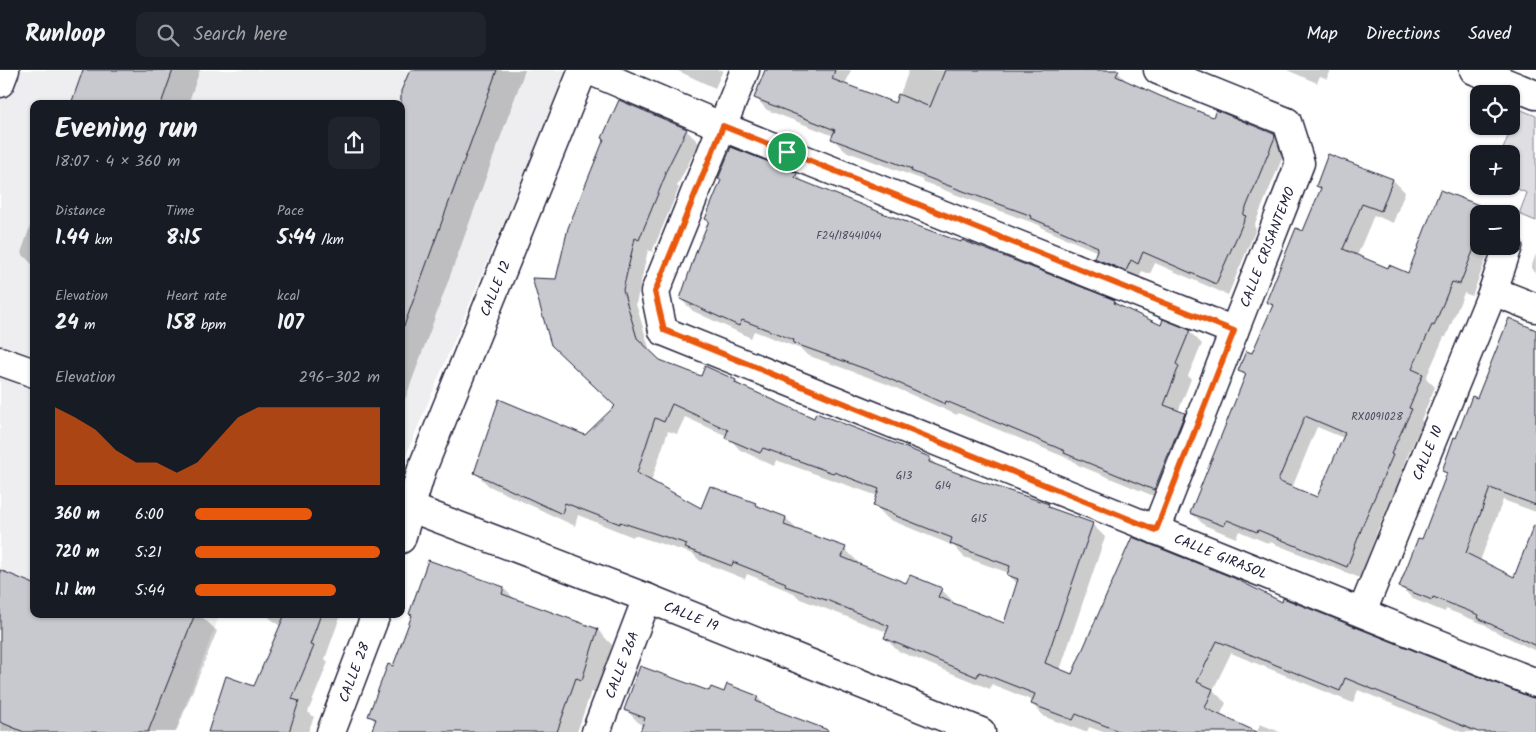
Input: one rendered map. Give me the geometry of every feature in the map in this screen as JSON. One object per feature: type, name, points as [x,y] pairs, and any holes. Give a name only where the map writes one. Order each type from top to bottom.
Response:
[{"type":"street","points":[[0,82],[5,70]]},
{"type":"street","name":"CALLE 12","points":[[406,506],[583,70]]},
{"type":"street","points":[[589,70],[723,126],[1234,331]]},
{"type":"street","points":[[723,126],[745,70]]},
{"type":"street","name":"CALLE CRISANTEMO","points":[[1156,530],[1300,163],[1287,122],[1158,70]]},
{"type":"street","points":[[1474,70],[1536,95]]},
{"type":"street","name":"CALLE GIRASOL","points":[[723,126],[655,292],[664,330],[1536,683]]},
{"type":"street","name":"CALLE 10","points":[[1362,612],[1493,291],[1505,255]]},
{"type":"street","points":[[1493,291],[1536,308]]},
{"type":"street","points":[[0,361],[30,372]]},
{"type":"street","name":"CALLE 19","points":[[406,506],[647,598],[981,732]]},
{"type":"street","name":"CALLE 26A","points":[[596,732],[647,598]]},
{"type":"street","name":"CALLE 28","points":[[331,732],[374,618]]},
{"type":"shaded area","points":[[0,70],[568,70],[405,457],[405,100],[30,100],[30,618],[218,618],[175,732],[0,732]]},
{"type":"shaded area","points":[[1520,109],[1536,116],[1536,221],[1520,214],[1527,193],[1520,190],[1520,145],[1505,145],[1509,135],[1520,135]]},
{"type":"building","points":[[83,70],[173,70],[162,100],[72,100]]},
{"type":"building","points":[[410,70],[497,70],[405,323],[405,100],[401,100],[401,91]]},
{"type":"building","points":[[765,70],[835,70],[832,79],[895,103],[898,94],[930,107],[945,70],[1119,70],[1116,76],[1160,96],[1213,117],[1216,110],[1274,134],[1275,137],[1243,215],[1246,216],[1216,284],[1143,252],[1138,264],[1131,260],[1126,271],[1094,258],[1098,247],[1031,218],[1032,216],[944,184],[911,171],[912,169],[831,139],[835,130],[754,98]]},
{"type":"building","points":[[619,100],[687,129],[665,173],[639,240],[635,238],[623,290],[637,338],[660,360],[701,376],[705,366],[736,380],[735,383],[814,418],[816,413],[930,457],[929,462],[973,479],[1049,504],[1048,507],[1093,523],[1045,663],[1072,674],[1132,537],[1234,578],[1282,602],[1283,598],[1536,698],[1536,732],[1478,732],[1345,678],[1340,691],[1217,641],[1197,682],[1213,689],[1205,708],[1257,732],[1121,732],[1076,714],[1073,720],[1031,704],[1035,694],[979,672],[977,677],[884,638],[889,626],[829,601],[785,586],[786,583],[733,562],[732,566],[685,548],[687,544],[620,522],[620,524],[565,503],[562,514],[474,473],[499,399],[585,435],[615,406],[551,345],[532,278],[556,279],[568,228],[604,139],[602,138]],"holes":[[[672,404],[728,430],[725,438],[760,453],[763,448],[879,489],[873,506],[952,538],[950,544],[1010,566],[1007,575],[1018,579],[1004,623],[938,597],[942,588],[910,575],[906,583],[842,557],[846,547],[784,525],[786,517],[755,505],[756,503],[710,486],[701,508],[637,473],[655,418],[664,422]]]},
{"type":"building","points":[[731,147],[797,173],[795,178],[877,211],[961,242],[962,240],[1115,300],[1114,303],[1161,325],[1163,319],[1190,330],[1176,364],[1179,366],[1164,405],[1185,413],[1154,490],[946,401],[945,404],[874,372],[793,343],[794,340],[742,320],[739,326],[680,299],[709,221],[705,219],[721,180],[718,179]]},
{"type":"building","points":[[1328,154],[1393,179],[1381,211],[1362,204],[1343,249],[1388,268],[1389,265],[1408,273],[1440,190],[1479,205],[1470,205],[1471,255],[1460,284],[1452,282],[1434,326],[1432,325],[1412,369],[1423,374],[1409,408],[1412,409],[1391,454],[1393,455],[1347,567],[1258,530],[1257,532],[1227,520],[1224,526],[1190,513],[1246,374],[1238,371],[1246,351],[1252,353],[1273,305],[1266,302],[1296,228],[1303,231],[1321,188],[1316,186]],"holes":[[[1305,416],[1345,433],[1317,497],[1278,481]]]},
{"type":"building","points":[[1509,318],[1536,330],[1536,505],[1490,488],[1466,553],[1514,577],[1534,525],[1536,526],[1536,646],[1478,618],[1479,615],[1433,597],[1432,600],[1399,587],[1418,538],[1422,539],[1447,473],[1442,471],[1454,437],[1456,438],[1472,396],[1477,398]]},
{"type":"building","points":[[428,560],[504,587],[502,594],[598,629],[582,680],[576,678],[557,732],[371,732],[376,719],[368,716],[388,664],[393,666],[412,615],[409,614]]},
{"type":"building","points":[[0,570],[30,582],[30,618],[193,618],[148,732],[24,732],[0,722]]},
{"type":"building","points":[[283,618],[320,618],[310,645],[314,646],[292,699],[299,701],[289,732],[208,732],[226,676],[254,686]]},
{"type":"building","points":[[640,666],[709,691],[711,687],[724,692],[727,684],[758,696],[756,701],[770,708],[828,730],[827,732],[640,732],[645,718],[624,710]]},
{"type":"route","points":[[723,126],[787,152],[1234,331],[1156,530],[664,330],[655,292],[723,126]]}]
